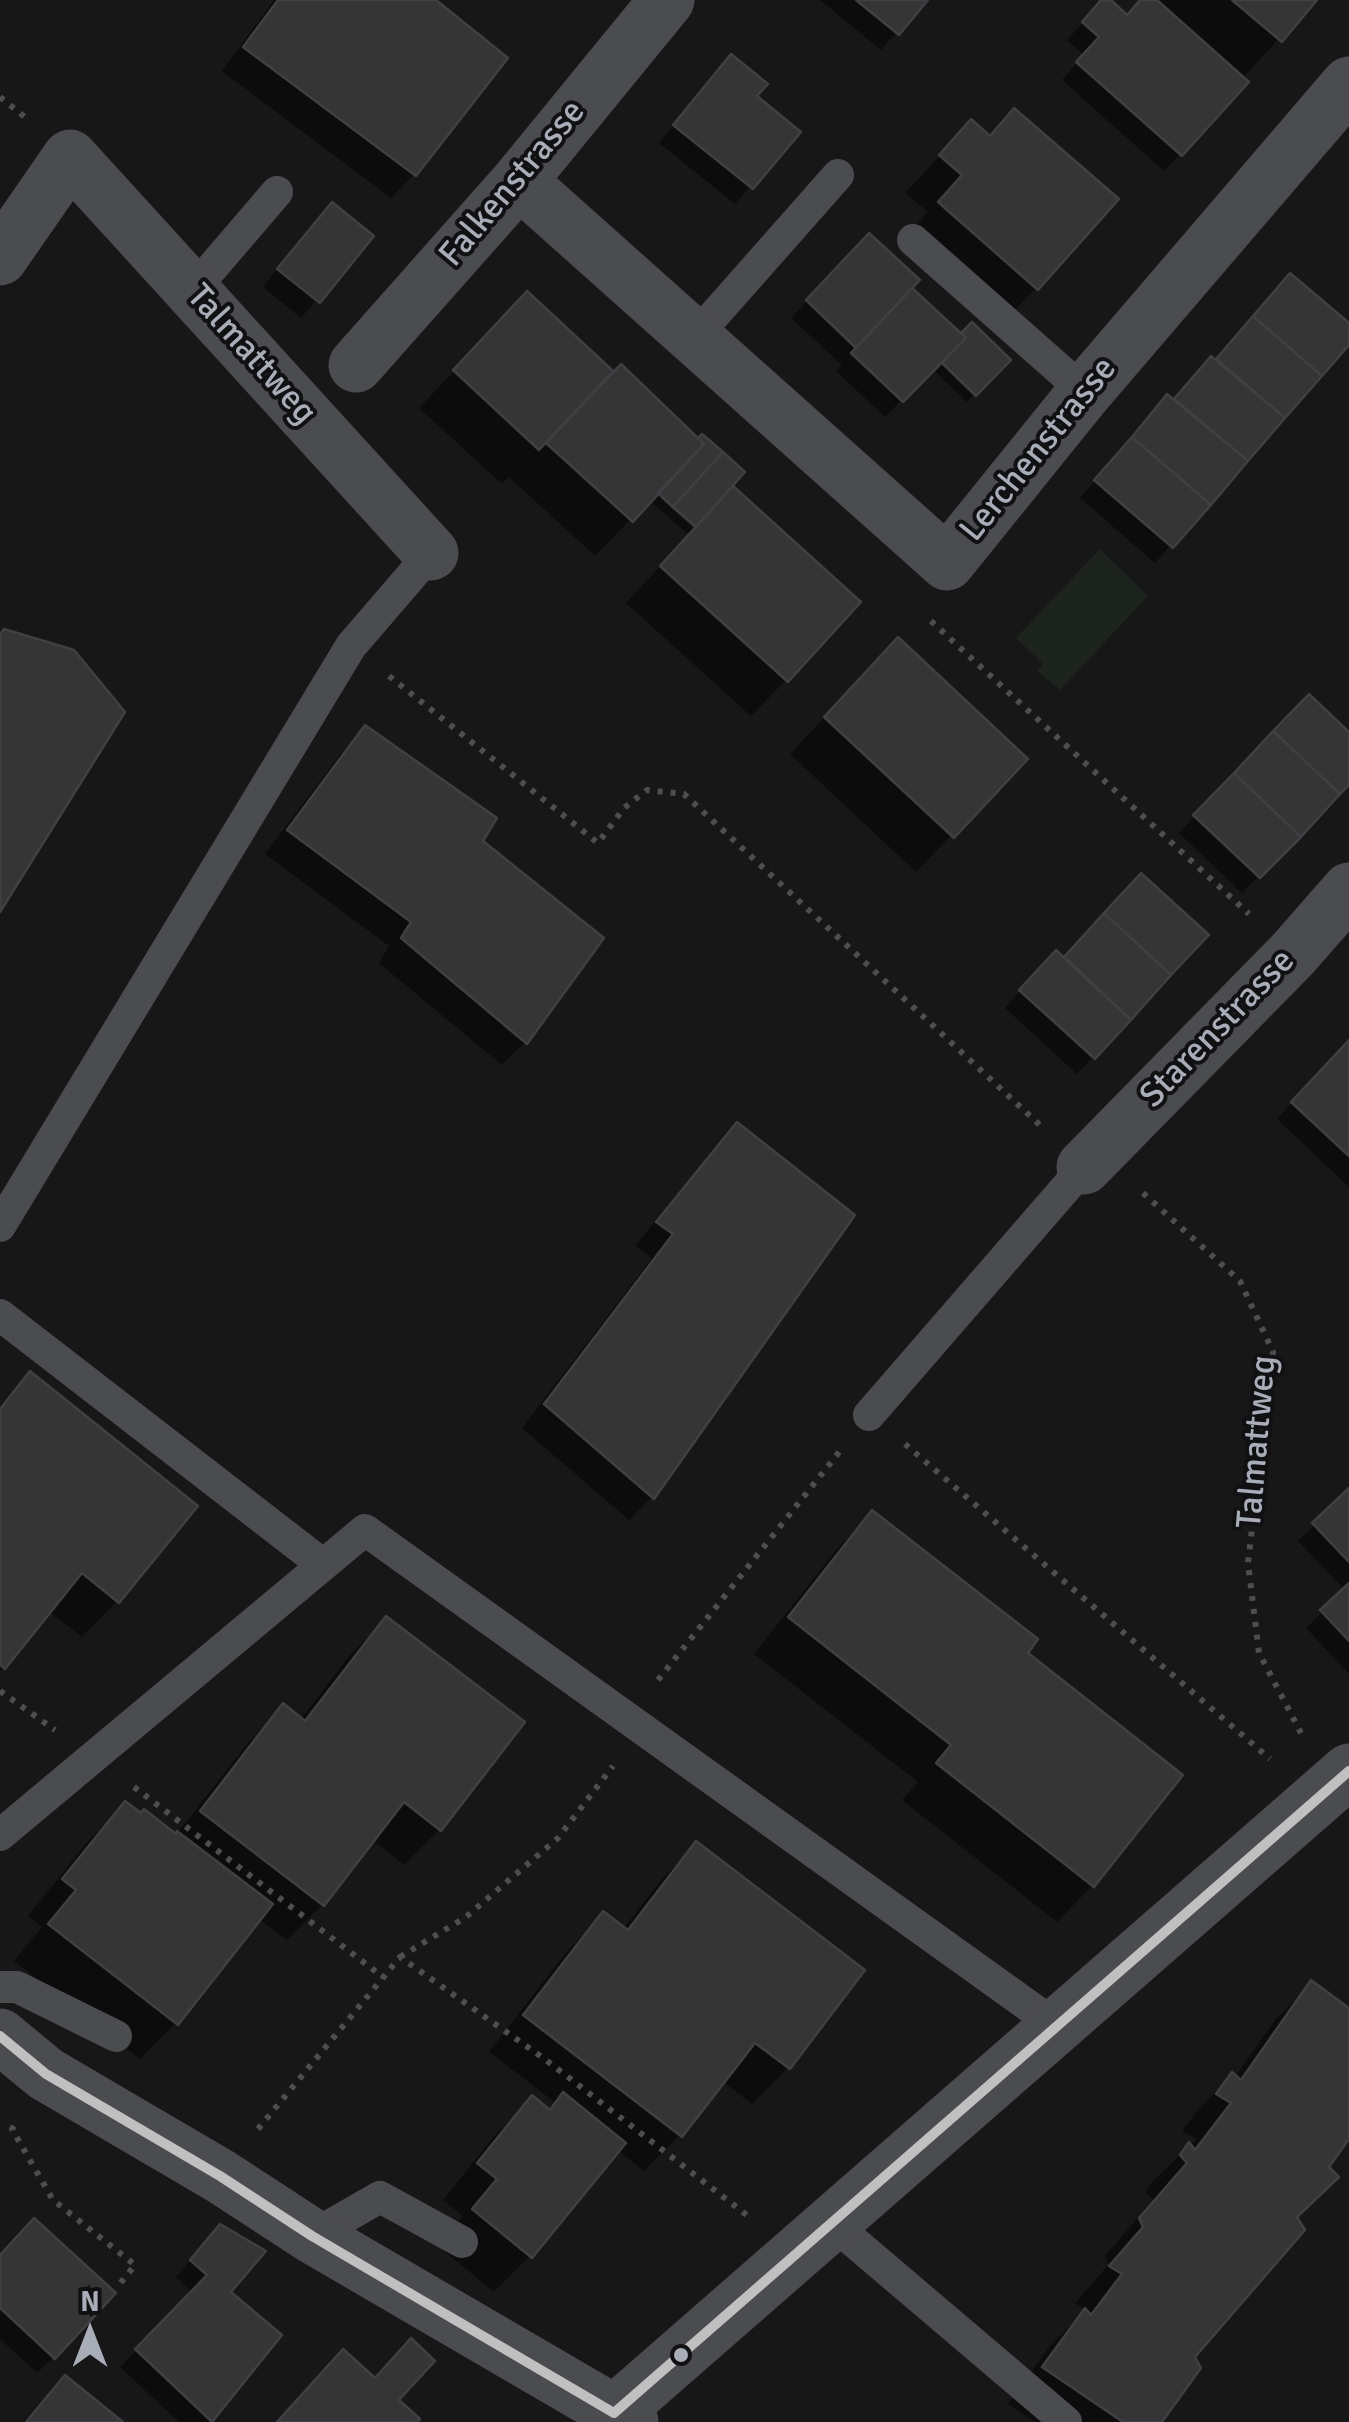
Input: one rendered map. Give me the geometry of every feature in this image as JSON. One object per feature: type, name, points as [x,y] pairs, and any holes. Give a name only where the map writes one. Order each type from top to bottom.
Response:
[{"type":"street","name":"Falkenstrasse","points":[[356,365],[519,181],[666,0]]},
{"type":"street","name":"Lerchenstrasse","points":[[519,181],[946,563],[1085,392],[1349,84]]},
{"type":"street","name":"Talmattweg","points":[[0,258],[70,158],[431,554]]},
{"type":"street","name":"Starenstrasse","points":[[1084,1167],[1292,954],[1349,890]]},
{"type":"street","points":[[0,2036],[46,2074],[220,2176],[312,2236],[622,2417],[814,2238],[1339,1782]]},
{"type":"lane","points":[[694,338],[838,175]]},
{"type":"lane","points":[[193,290],[278,192]]},
{"type":"lane","points":[[913,240],[1085,392]]},
{"type":"lane","points":[[0,1226],[351,646],[431,554]]},
{"type":"lane","points":[[870,1415],[1084,1167]]},
{"type":"lane","points":[[0,1315],[322,1564]]},
{"type":"lane","points":[[0,1835],[365,1530],[1058,2027]]},
{"type":"lane","points":[[0,1987],[17,1987],[116,2036]]},
{"type":"lane","points":[[312,2236],[380,2197],[462,2242]]},
{"type":"lane","points":[[814,2238],[1066,2422]]},
{"type":"path","points":[[946,563],[914,605],[1292,954]]},
{"type":"path","points":[[351,646],[598,843],[624,808],[647,790],[684,794],[1084,1167]]},
{"type":"path","name":"Talmattweg","points":[[1084,1167],[1132,1182],[1240,1282],[1273,1352],[1248,1563],[1259,1653],[1315,1759],[1339,1782]]},
{"type":"path","points":[[220,2176],[400,1957],[466,1918],[558,1838],[634,1725],[839,1453]]},
{"type":"path","points":[[941,1472],[1339,1782]]},
{"type":"path","points":[[0,1691],[94,1757],[383,1978]]},
{"type":"path","points":[[400,1957],[546,2060],[814,2238]]},
{"type":"path","points":[[46,2074],[12,2130],[52,2200],[135,2265],[118,2286]]},
{"type":"shaded area","points":[[1100,549],[1148,596],[1060,690],[1037,671],[1043,664],[1016,638]]},
{"type":"building","points":[[278,0],[436,0],[508,58],[416,176],[243,47]]},
{"type":"building","points":[[856,0],[928,0],[899,35]]},
{"type":"building","points":[[1101,0],[1111,0],[1127,15],[1140,0],[1157,0],[1249,82],[1182,156],[1076,62],[1099,37],[1082,22]]},
{"type":"building","points":[[1232,0],[1317,0],[1282,42]]},
{"type":"building","points":[[731,54],[768,84],[757,96],[801,132],[753,189],[673,125]]},
{"type":"building","points":[[1014,108],[1119,199],[1038,290],[938,202],[962,175],[939,155],[971,119],[990,136]]},
{"type":"building","points":[[332,202],[374,236],[320,303],[277,269]]},
{"type":"building","points":[[869,233],[920,280],[856,348],[806,300]]},
{"type":"building","points":[[1290,273],[1349,323],[1349,345],[1322,376],[1253,316]]},
{"type":"building","points":[[912,288],[966,338],[903,402],[851,353]]},
{"type":"building","points":[[527,291],[613,371],[539,450],[453,370]]},
{"type":"building","points":[[1253,316],[1322,376],[1285,418],[1216,359]]},
{"type":"building","points":[[972,322],[1011,360],[976,396],[942,363],[966,338],[961,333]]},
{"type":"building","points":[[1211,356],[1285,418],[1248,461],[1174,399]]},
{"type":"building","points":[[621,364],[704,444],[633,522],[546,443]]},
{"type":"building","points":[[1167,394],[1248,461],[1211,505],[1132,437]]},
{"type":"building","points":[[702,434],[723,452],[673,507],[658,493],[704,444],[698,438]]},
{"type":"building","points":[[1132,437],[1211,505],[1173,548],[1094,480]]},
{"type":"building","points":[[723,452],[745,472],[696,527],[673,507]]},
{"type":"building","points":[[733,486],[861,602],[788,682],[660,566]]},
{"type":"building","points":[[4,629],[74,650],[125,712],[0,912],[0,635]]},
{"type":"building","points":[[898,637],[1028,759],[954,838],[824,717]]},
{"type":"building","points":[[1309,694],[1349,732],[1349,785],[1340,794],[1273,731]]},
{"type":"building","points":[[365,725],[497,818],[483,841],[604,938],[527,1044],[401,938],[411,922],[287,830]]},
{"type":"building","points":[[1273,731],[1340,794],[1301,837],[1234,773]]},
{"type":"building","points":[[1234,773],[1301,837],[1260,878],[1193,815]]},
{"type":"building","points":[[1141,873],[1209,935],[1171,975],[1104,913]]},
{"type":"building","points":[[1104,913],[1171,975],[1131,1020],[1064,957]]},
{"type":"building","points":[[1056,950],[1131,1020],[1095,1059],[1019,990]]},
{"type":"building","points":[[1349,1040],[1349,1156],[1291,1102]]},
{"type":"building","points":[[737,1122],[855,1215],[654,1499],[544,1404],[673,1234],[656,1222]]},
{"type":"building","points":[[30,1371],[198,1506],[119,1603],[82,1573],[5,1669],[0,1665],[0,1409]]},
{"type":"building","points":[[1349,1488],[1349,1562],[1312,1523]]},
{"type":"building","points":[[872,1510],[1038,1639],[1028,1653],[1183,1775],[1094,1887],[936,1763],[951,1745],[788,1617]]},
{"type":"building","points":[[1349,1583],[1349,1641],[1320,1610]]},
{"type":"building","points":[[386,1616],[525,1722],[441,1831],[404,1802],[324,1906],[200,1811],[283,1703],[305,1721]]},
{"type":"building","points":[[125,1801],[141,1813],[144,1809],[176,1834],[177,1831],[273,1904],[178,2025],[48,1924],[76,1890],[62,1879]]},
{"type":"building","points":[[696,1841],[865,1970],[790,2069],[755,2043],[682,2137],[523,2015],[603,1911],[628,1930]]},
{"type":"building","points":[[1311,1980],[1349,2008],[1349,2139],[1329,2167],[1339,2177],[1297,2217],[1305,2230],[1195,2357],[1201,2368],[1162,2422],[1123,2422],[1042,2367],[1085,2308],[1091,2315],[1122,2274],[1109,2266],[1143,2227],[1139,2218],[1187,2163],[1180,2155],[1189,2142],[1195,2150],[1231,2103],[1216,2094],[1232,2072],[1241,2080]]},
{"type":"building","points":[[563,2092],[626,2143],[532,2258],[472,2209],[497,2179],[477,2163],[532,2095],[550,2110]]},
{"type":"building","points":[[34,2218],[116,2293],[55,2359],[0,2308],[0,2255]]},
{"type":"building","points":[[220,2224],[266,2251],[231,2292],[282,2335],[212,2422],[135,2349],[207,2275],[190,2260]]},
{"type":"building","points":[[411,2338],[435,2361],[399,2400],[420,2419],[417,2422],[277,2422],[343,2349],[375,2378]]},
{"type":"building","points":[[65,2375],[123,2422],[26,2422]]},
{"type":"transit line","points":[[614,2413],[1349,1771]]},
{"type":"transit line","points":[[0,2036],[46,2074],[614,2413]]}]
